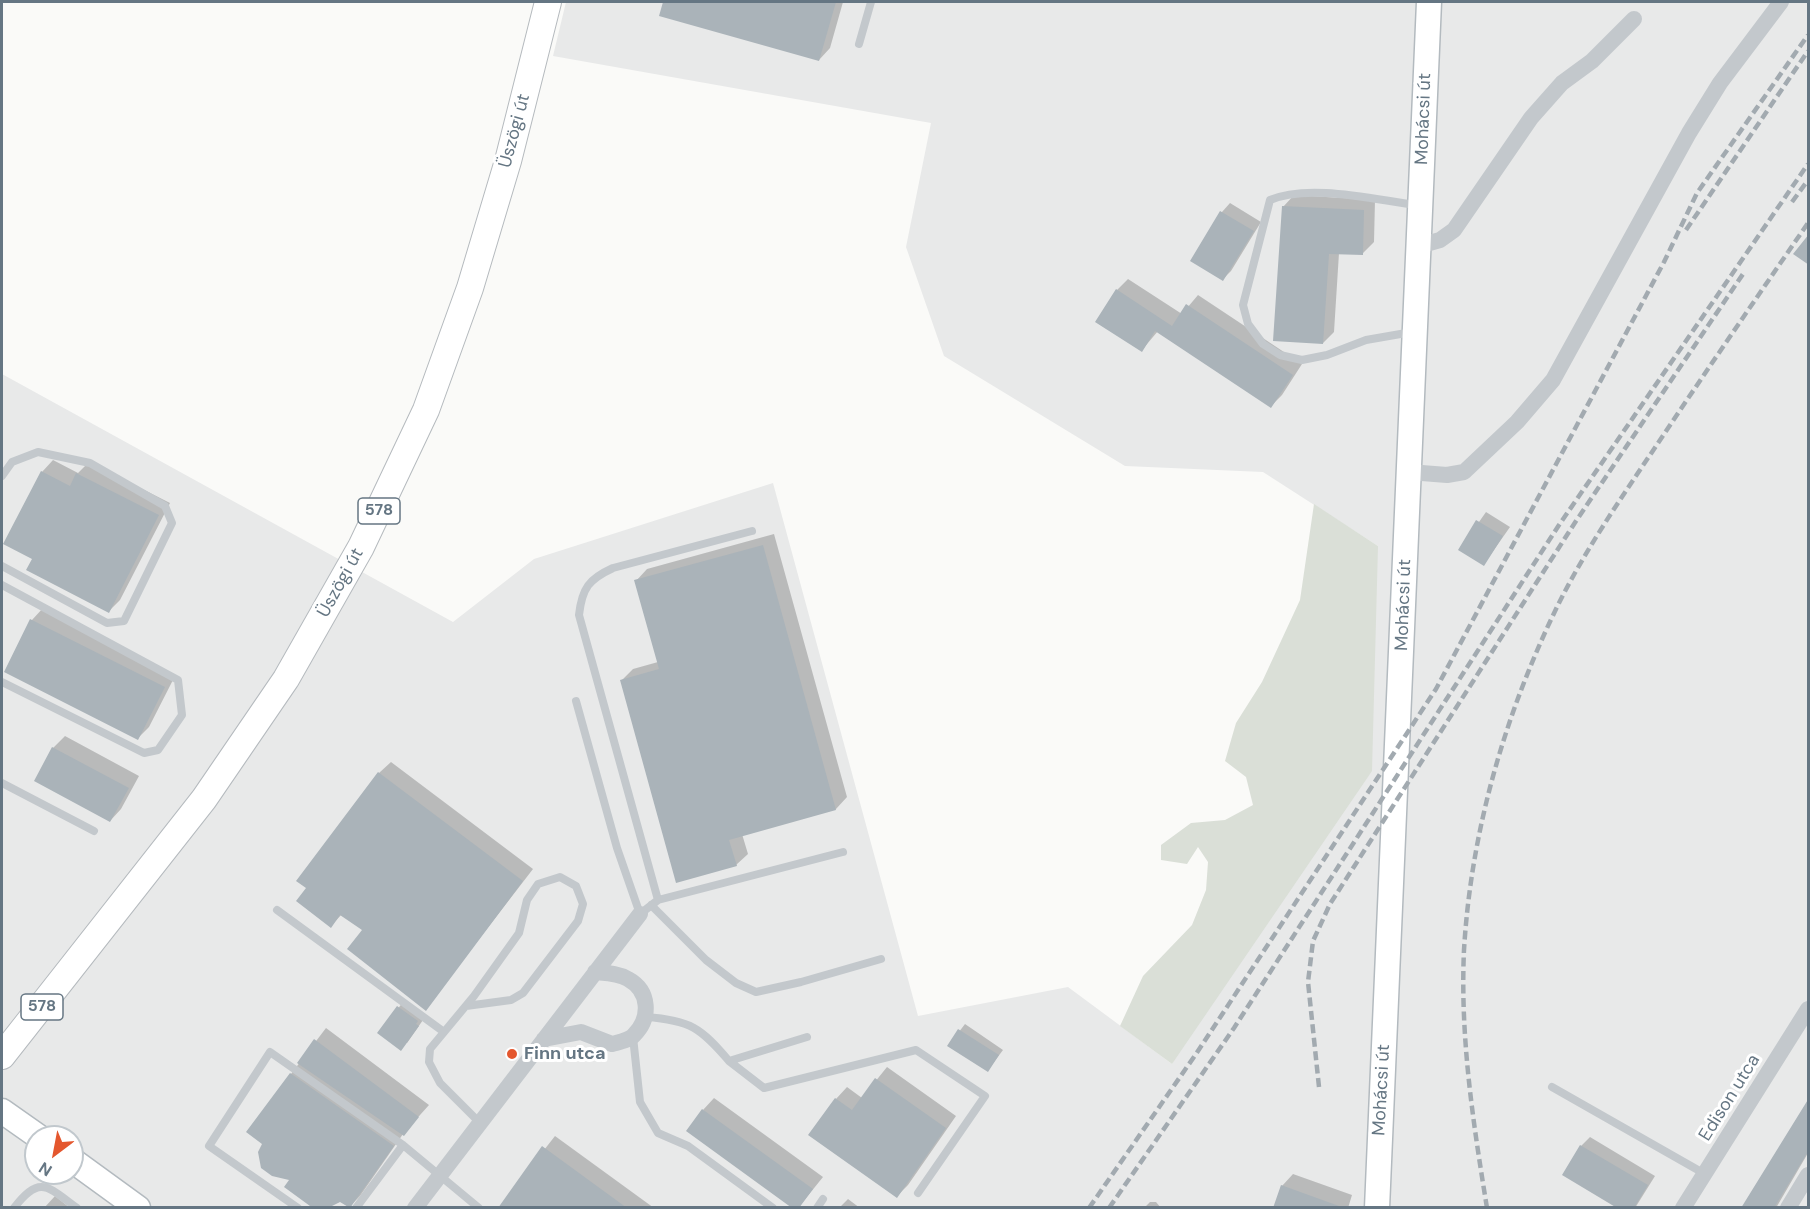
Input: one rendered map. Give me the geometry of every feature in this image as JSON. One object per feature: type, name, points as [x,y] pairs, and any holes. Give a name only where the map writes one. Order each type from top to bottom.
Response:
[{"type":"main road","name":"Üszögi út","points":[[2,1056],[204,799],[286,679],[361,547],[426,410],[470,288],[508,161],[548,2]]},
{"type":"main road","name":"Mohácsi út","points":[[1377,1208],[1429,2]]},
{"type":"main road","points":[[2,1111],[24,1126]]},
{"type":"main road","points":[[84,1169],[138,1208]]},
{"type":"street","points":[[1409,472],[1447,475],[1464,472],[1517,423],[1553,380],[1689,133],[1720,83],[1781,2]]},
{"type":"street","points":[[1419,246],[1440,240],[1454,230],[1531,118],[1562,83],[1592,61],[1634,19]]},
{"type":"street","points":[[415,1208],[595,972],[650,907]]},
{"type":"street","points":[[544,1039],[581,1032],[612,1044],[633,1037],[646,1017],[646,1004],[640,987],[627,978],[595,972]]},
{"type":"street","name":"Edison utca","points":[[1683,1208],[1809,1009]]},
{"type":"street","points":[[1788,1208],[1809,1175]]},
{"type":"lane","points":[[859,44],[871,2]]},
{"type":"lane","points":[[1415,332],[1366,340],[1327,355],[1302,360],[1280,355],[1263,344],[1248,324],[1243,305],[1270,200],[1283,194],[1327,194],[1420,205]]},
{"type":"lane","points":[[2,476],[12,462],[38,452],[90,463],[165,506],[172,523],[123,621],[107,623],[2,566]]},
{"type":"lane","points":[[650,907],[579,615],[581,600],[595,576],[613,568],[752,531]]},
{"type":"lane","points":[[2,585],[178,680],[182,715],[158,750],[144,753],[2,682]]},
{"type":"lane","points":[[576,701],[617,848],[650,907],[706,960],[736,983],[756,992],[882,959]]},
{"type":"lane","points":[[2,783],[94,831]]},
{"type":"lane","points":[[650,907],[843,852]]},
{"type":"lane","points":[[466,1006],[511,1000],[523,993],[578,921],[583,904],[576,886],[560,877],[538,884],[527,900],[519,933],[466,1006],[430,1049],[429,1062],[440,1083],[480,1123]]},
{"type":"lane","points":[[277,910],[444,1032]]},
{"type":"lane","points":[[646,1017],[678,1019],[709,1037],[729,1061],[764,1088],[916,1050],[985,1096],[918,1192]]},
{"type":"lane","points":[[633,1037],[640,1102],[658,1133],[688,1146],[773,1208]]},
{"type":"lane","points":[[729,1061],[807,1037]]},
{"type":"lane","points":[[298,1208],[209,1146],[270,1052],[403,1145],[479,1208]]},
{"type":"lane","points":[[1552,1087],[1706,1174]]},
{"type":"lane","points":[[356,1208],[403,1145]]},
{"type":"lane","points":[[14,1208],[27,1191],[37,1186],[46,1186],[77,1208]]},
{"type":"lane","points":[[817,1208],[823,1198]]},
{"type":"shaded area","points":[[566,2],[1808,2],[1808,1207],[2,1207],[2,374],[453,622],[534,559],[773,483],[918,1016],[1068,987],[1172,1064],[1378,546],[1263,472],[1125,466],[944,356],[906,247],[931,123],[553,56]]},
{"type":"shaded area","points":[[1314,504],[1378,546],[1372,771],[1172,1064],[1120,1026],[1143,976],[1192,925],[1206,890],[1208,862],[1198,847],[1187,864],[1161,860],[1161,845],[1191,823],[1225,820],[1253,805],[1246,777],[1225,761],[1236,723],[1262,682],[1300,600]]},
{"type":"building","points":[[663,2],[836,2],[819,61],[659,16]]},
{"type":"building","points":[[1282,206],[1364,210],[1363,255],[1329,254],[1323,344],[1273,341]]},
{"type":"building","points":[[1220,211],[1254,231],[1223,281],[1190,261]]},
{"type":"building","points":[[1809,234],[1809,265],[1793,254]]},
{"type":"building","points":[[1116,289],[1172,326],[1186,304],[1293,375],[1271,408],[1155,331],[1142,352],[1095,322]]},
{"type":"building","points":[[41,471],[70,486],[76,473],[159,515],[109,613],[26,570],[32,559],[3,544]]},
{"type":"building","points":[[1476,520],[1503,536],[1484,566],[1458,550]]},
{"type":"building","points":[[763,545],[836,810],[729,840],[737,866],[676,883],[620,680],[659,669],[634,580]]},
{"type":"building","points":[[30,619],[165,687],[138,740],[4,672]]},
{"type":"building","points":[[52,747],[129,788],[110,822],[34,781]]},
{"type":"building","points":[[378,772],[523,881],[426,1011],[347,949],[362,930],[340,915],[331,928],[296,901],[306,888],[296,881]]},
{"type":"building","points":[[397,1006],[418,1021],[416,1024],[419,1026],[401,1051],[377,1033]]},
{"type":"building","points":[[958,1029],[999,1055],[988,1072],[947,1046]]},
{"type":"building","points":[[314,1039],[419,1117],[404,1136],[297,1063]]},
{"type":"building","points":[[290,1073],[394,1146],[350,1208],[340,1202],[328,1208],[310,1206],[284,1187],[289,1180],[272,1176],[261,1168],[258,1152],[262,1144],[246,1132]]},
{"type":"building","points":[[875,1078],[946,1128],[897,1198],[808,1135],[835,1098],[852,1110]]},
{"type":"building","points":[[1809,1098],[1809,1150],[1774,1208],[1741,1208]]},
{"type":"building","points":[[702,1109],[813,1189],[799,1208],[792,1208],[686,1131]]},
{"type":"building","points":[[1580,1145],[1648,1185],[1634,1208],[1617,1208],[1562,1175]]},
{"type":"building","points":[[542,1146],[627,1208],[498,1208]]},
{"type":"building","points":[[1281,1185],[1339,1206],[1339,1208],[1273,1208]]},
{"type":"railway","points":[[1089,1208],[1196,1054],[1436,689],[1664,262],[1697,193],[1808,35]]},
{"type":"railway","points":[[1686,230],[1808,51]]},
{"type":"railway","points":[[1109,1208],[1234,1028],[1559,525],[1808,164]]},
{"type":"railway","points":[[1792,202],[1808,180]]},
{"type":"railway","points":[[1487,1208],[1466,1047],[1464,950],[1474,861],[1483,817],[1507,731],[1538,648],[1567,587],[1589,549],[1808,223]]},
{"type":"railway","points":[[1319,1087],[1308,982],[1313,941],[1330,904],[1576,521],[1743,274]]},
{"type":"place","name":"Finn utca","points":[[512,1054]]}]
